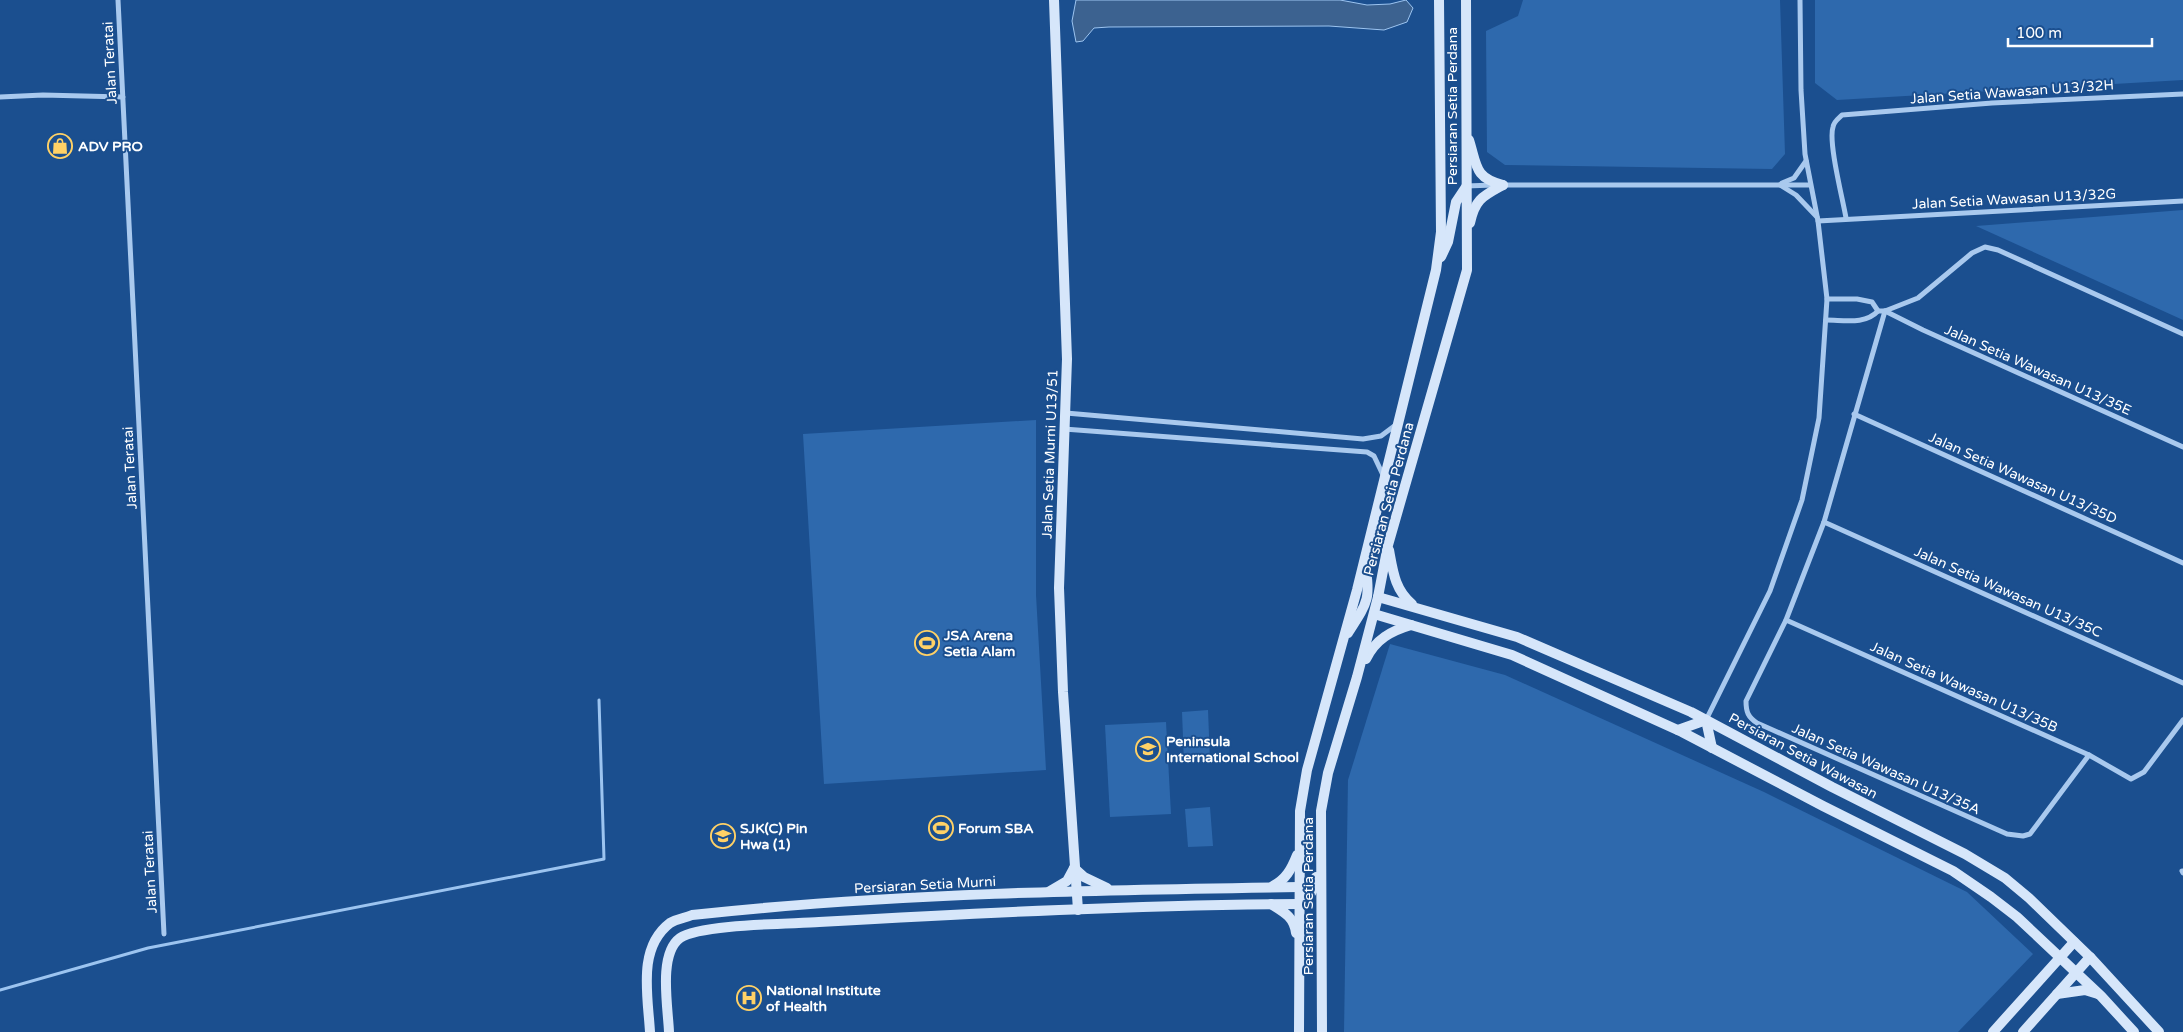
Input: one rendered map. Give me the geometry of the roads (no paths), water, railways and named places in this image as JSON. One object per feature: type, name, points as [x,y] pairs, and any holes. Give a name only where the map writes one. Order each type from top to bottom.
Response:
[{"type":"street","name":"Jalan Teratai","points":[[118,0],[164,934]]},
{"type":"street","name":"Jalan Setia Murni U13/51","points":[[1054,0],[1067,359],[1059,588],[1074,868],[1078,910]]},
{"type":"street","name":"Persiaran Setia Perdana","points":[[1299,1032],[1300,811],[1307,770],[1365,558],[1437,264],[1441,232],[1439,0]]},
{"type":"street","name":"Persiaran Setia Perdana","points":[[1322,1032],[1321,811],[1328,773],[1374,614],[1388,545],[1467,270],[1466,0]]},
{"type":"street","points":[[1712,748],[1706,720],[1770,591],[1802,500],[1819,418],[1828,299],[1818,219],[1806,160],[1801,90],[1800,0]]},
{"type":"street","points":[[0,97],[43,94],[123,97]]},
{"type":"street","name":"Jalan Setia Wawasan U13/32H","points":[[1846,218],[1837,171],[1832,129],[1835,121],[1842,115],[1992,103],[2183,94]]},
{"type":"street","points":[[1466,129],[1478,171],[1490,181],[1503,185]]},
{"type":"street","points":[[1780,184],[1794,178],[1806,160]]},
{"type":"street","points":[[1780,184],[1796,195],[1818,219]]},
{"type":"street","points":[[1466,241],[1474,207],[1481,196],[1503,185]]},
{"type":"street","points":[[1437,264],[1448,242],[1456,202],[1466,186],[1810,185]]},
{"type":"street","name":"Jalan Setia Wawasan U13/32G","points":[[1818,219],[2183,201]]},
{"type":"street","points":[[1826,320],[1857,321],[1871,319],[1878,311],[1885,311],[1918,298],[1972,253],[1985,247],[1998,250],[2183,334]]},
{"type":"street","points":[[1828,299],[1858,299],[1872,302],[1878,311]]},
{"type":"street","points":[[1786,620],[1824,522],[1885,311]]},
{"type":"street","name":"Jalan Setia Wawasan U13/35E","points":[[1885,311],[1923,330],[2183,447]]},
{"type":"street","points":[[1065,413],[1363,439],[1382,436],[1398,422]]},
{"type":"street","name":"Jalan Setia Wawasan U13/35D","points":[[1854,414],[2183,563]]},
{"type":"street","points":[[1064,429],[1367,452],[1374,456],[1385,478]]},
{"type":"street","name":"Jalan Setia Wawasan U13/35C","points":[[1824,522],[2183,683]]},
{"type":"street","points":[[1388,545],[1397,588],[1402,596],[1416,606]]},
{"type":"street","points":[[1342,642],[1367,602],[1369,586],[1365,558]]},
{"type":"street","points":[[1367,602],[1378,596]]},
{"type":"street","name":"Persiaran Setia Wawasan","points":[[1378,596],[1517,637],[1706,720],[1989,867],[2029,898],[2090,957],[2159,1032]]},
{"type":"street","points":[[1367,602],[1374,614],[1512,655],[1678,730],[1953,871],[2017,917],[2101,996],[2134,1032]]},
{"type":"street","name":"Jalan Setia Wawasan U13/35A","points":[[1786,620],[1746,701],[1746,710],[1750,718],[1757,723],[1960,815],[2007,834],[2023,836],[2030,834],[2089,755]]},
{"type":"street","name":"Jalan Setia Wawasan U13/35B","points":[[1786,620],[2089,755],[2131,779],[2144,772],[2183,720]]},
{"type":"street","points":[[1357,677],[1370,650],[1379,640],[1386,634],[1411,625]]},
{"type":"street","points":[[1678,730],[1706,720]]},
{"type":"street","points":[[1269,887],[1282,881],[1288,874],[1299,849]]},
{"type":"street","points":[[669,1032],[666,972],[669,954],[673,945],[694,931],[950,914],[1299,904],[1315,888],[1321,859]]},
{"type":"street","points":[[1047,892],[1067,881],[1074,868],[1092,882],[1111,890]]},
{"type":"street","points":[[1299,887],[1310,895],[1316,904],[1317,920],[1321,929]]},
{"type":"street","name":"Persiaran Setia Murni","points":[[650,1032],[647,975],[650,952],[658,934],[672,922],[692,915],[924,897],[1111,890],[1299,887]]},
{"type":"street","points":[[1270,904],[1287,914],[1292,921],[1300,954]]},
{"type":"street","points":[[1994,1032],[2074,942]]},
{"type":"street","points":[[2042,977],[2048,962],[2046,946]]},
{"type":"street","points":[[2023,1032],[2090,957]]},
{"type":"street","points":[[2057,994],[2086,990],[2101,996]]},
{"type":"waterway","points":[[0,990],[148,948],[604,859],[599,700]]},
{"type":"place","name":"ADV PRO","points":[[60,146]]},
{"type":"place","name":"JSA Arena Setia Alam","points":[[927,643]]},
{"type":"place","name":"Peninsula International School","points":[[1148,749]]},
{"type":"place","name":"Forum SBA","points":[[941,828]]},
{"type":"place","name":"SJK(C) Pin Hwa (1)","points":[[723,836]]},
{"type":"place","name":"National Institute of Health","points":[[749,998]]}]
